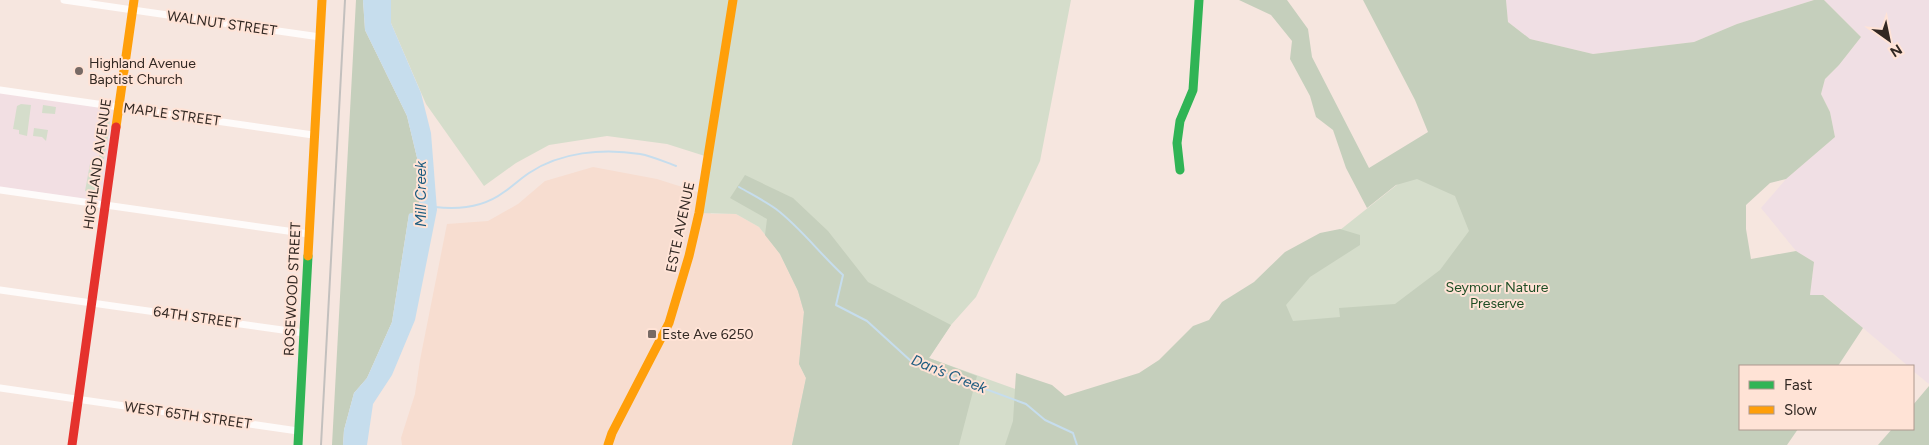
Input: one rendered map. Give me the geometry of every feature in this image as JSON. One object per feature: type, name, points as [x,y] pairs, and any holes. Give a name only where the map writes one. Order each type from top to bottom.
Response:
[{"type":"street","name":"WALNUT STREET","points":[[64,0],[320,37]]},
{"type":"street","name":"HIGHLAND AVENUE","points":[[72,445],[134,0]]},
{"type":"street","name":"ROSEWOOD STREET","points":[[298,445],[313,134],[322,0]]},
{"type":"street","name":"ESTE AVENUE","points":[[608,445],[615,425],[669,323],[689,256],[699,213],[734,0]]},
{"type":"street","points":[[1180,170],[1177,143],[1180,121],[1193,90],[1199,0]]},
{"type":"street","name":"MAPLE STREET","points":[[0,90],[313,134]]},
{"type":"street","points":[[0,190],[309,234]]},
{"type":"street","name":"64TH STREET","points":[[0,290],[304,332]]},
{"type":"street","name":"WEST 65TH STREET","points":[[0,388],[298,431]]},
{"type":"shaded area","points":[[1506,0],[1814,0],[1737,24],[1694,42],[1593,54],[1530,39],[1508,22]]},
{"type":"shaded area","points":[[1824,0],[1929,0],[1929,384],[1914,372],[1914,365],[1907,365],[1824,295],[1810,295],[1814,262],[1796,251],[1761,208],[1786,179],[1835,137],[1830,112],[1821,94],[1825,79],[1839,65],[1861,37]]},
{"type":"shaded area","points":[[0,90],[119,107],[105,204],[0,190]]},
{"type":"shaded area","points":[[593,167],[657,179],[701,193],[711,214],[736,214],[759,227],[780,254],[798,291],[804,312],[799,364],[806,378],[792,445],[402,445],[401,438],[415,394],[447,224],[488,221],[518,204],[545,181]]},
{"type":"green space","points":[[356,0],[363,0],[365,30],[407,116],[419,166],[419,211],[409,214],[392,322],[367,378],[354,393],[344,430],[343,445],[332,445]]},
{"type":"green space","points":[[391,0],[1071,0],[1040,161],[976,297],[951,325],[929,358],[1101,420],[1525,83],[1638,350],[1739,430],[1774,445],[792,445],[806,378],[799,364],[804,312],[798,291],[780,254],[759,227],[736,214],[699,213],[708,157],[667,144],[607,136],[549,145],[516,163],[484,186],[426,104],[391,23]]},
{"type":"green space","name":"Seymour Nature Preserve","points":[[1239,0],[1287,0],[1308,29],[1312,57],[1369,168],[1428,132],[1415,100],[1363,0],[1506,0],[1508,22],[1530,39],[1593,54],[1694,42],[1737,24],[1814,0],[1824,0],[1861,37],[1839,65],[1825,79],[1821,94],[1830,112],[1835,137],[1786,179],[1770,183],[1746,205],[1746,229],[1751,259],[1796,251],[1814,262],[1810,295],[1823,295],[1863,328],[1839,365],[1739,365],[1739,430],[1797,430],[1787,445],[1005,445],[1013,421],[1016,373],[1052,385],[1065,396],[1139,373],[1159,360],[1193,326],[1209,320],[1222,302],[1254,282],[1285,252],[1320,233],[1340,229],[1360,235],[1360,245],[1310,277],[1286,305],[1293,321],[1340,317],[1339,308],[1395,304],[1440,270],[1469,231],[1455,196],[1417,179],[1396,185],[1367,208],[1346,168],[1333,130],[1316,117],[1310,96],[1290,59],[1292,41],[1271,15]]},
{"type":"green space","points":[[21,104],[31,105],[27,136],[19,134],[19,130],[13,129],[17,106]]},
{"type":"green space","points":[[43,105],[56,107],[55,114],[42,113]]},
{"type":"green space","points":[[105,114],[110,122],[109,126],[106,126],[105,132],[109,132],[104,159],[99,158]]},
{"type":"green space","points":[[34,128],[48,130],[46,141],[42,137],[33,136]]},
{"type":"green space","points":[[90,164],[99,166],[101,170],[99,172],[99,182],[96,184],[94,193],[85,191]]},
{"type":"green space","points":[[745,175],[793,198],[828,231],[868,282],[951,325],[929,358],[977,376],[959,445],[792,445],[806,378],[799,364],[804,312],[798,291],[780,254],[765,235],[767,219],[730,198]]},
{"type":"green space","points":[[1929,386],[1929,445],[1878,445],[1891,430],[1914,430],[1914,404]]},
{"type":"water","name":"Mill Creek","points":[[363,0],[391,0],[391,23],[421,93],[431,133],[437,210],[415,320],[392,375],[373,404],[367,445],[343,445],[344,430],[354,393],[367,378],[392,322],[409,214],[419,211],[419,166],[407,116],[365,30]]},
{"type":"waterway","name":"Dan’s Creek","points":[[435,207],[463,208],[480,204],[496,197],[541,166],[554,160],[582,153],[626,152],[640,154],[676,166]]},
{"type":"waterway","name":"Dan’s Creek","points":[[739,187],[785,216],[843,275],[836,305],[867,321],[912,362],[1026,404],[1045,420],[1073,433],[1077,445]]},
{"type":"railway","points":[[321,445],[345,0]]},
{"type":"traffic: fast","points":[[1180,170],[1177,143],[1180,121],[1193,90],[1199,0]]},
{"type":"traffic: fast","points":[[298,445],[308,256]]},
{"type":"traffic: slow","points":[[116,127],[134,0]]},
{"type":"traffic: slow","points":[[308,256],[322,0]]},
{"type":"traffic: slow","points":[[608,445],[612,433],[669,323],[689,256],[699,213],[733,0]]},
{"type":"traffic: jam","points":[[72,445],[116,127]]},
{"type":"place","name":"Highland Avenue Baptist Church","points":[[79,71]]},
{"type":"place","name":"Este Ave 6250","points":[[652,334]]}]
